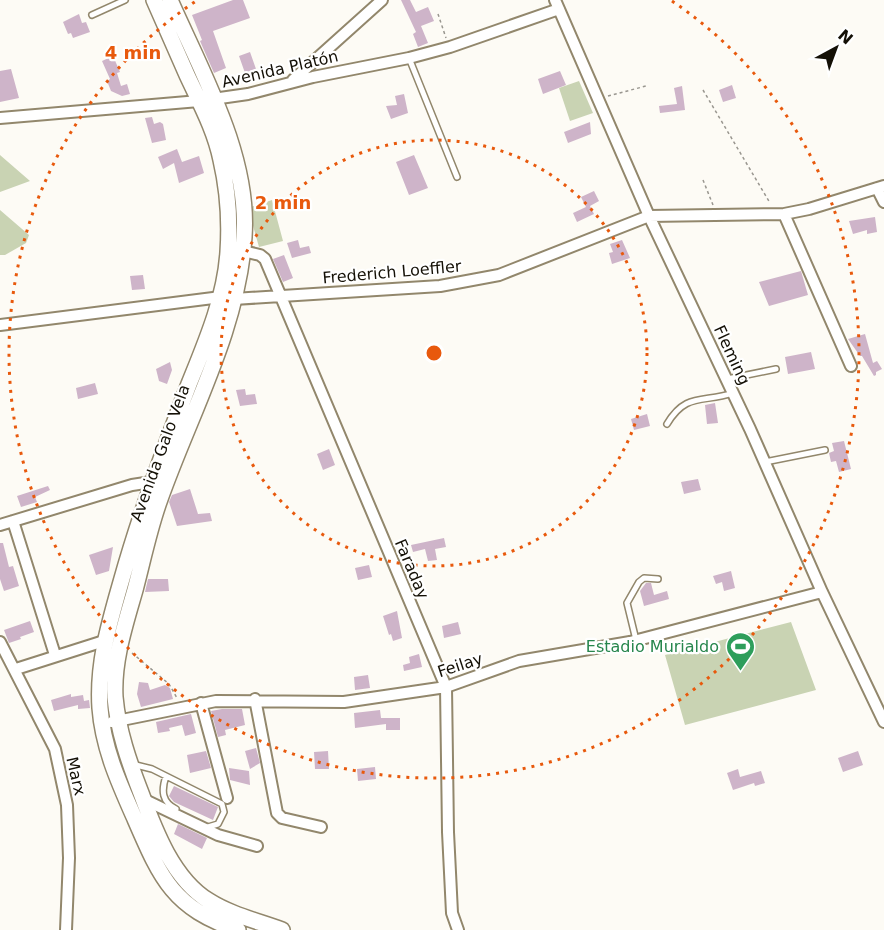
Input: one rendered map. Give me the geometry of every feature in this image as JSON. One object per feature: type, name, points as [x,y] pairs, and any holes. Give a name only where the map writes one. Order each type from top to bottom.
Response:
[{"type":"main road","name":"Avenida Galo Vela","points":[[154,0],[206,100],[230,137],[240,175],[245,221],[243,251],[227,298]]},
{"type":"main road","name":"Avenida Galo Vela","points":[[170,0],[206,100],[210,124],[221,159],[227,198],[228,255],[224,333],[135,533],[104,641],[100,687],[102,724],[114,772],[160,874],[180,898],[194,910],[209,919],[238,930]]},
{"type":"main road","name":"Avenida Galo Vela","points":[[159,481],[159,502],[120,643],[115,671],[118,720],[130,764],[143,799],[172,862],[192,888],[219,906],[282,930]]},
{"type":"street","points":[[290,82],[382,0]]},
{"type":"street","name":"Avenida Platón","points":[[0,118],[206,100],[248,94],[290,82],[409,58],[450,47],[557,4]]},
{"type":"street","name":"Fleming","points":[[557,4],[649,216],[727,379],[822,592],[884,722]]},
{"type":"street","points":[[649,216],[718,217],[781,214],[809,209],[880,187],[884,202]]},
{"type":"street","points":[[781,214],[851,366]]},
{"type":"street","name":"Frederich Loeffler","points":[[0,325],[227,298],[440,286],[499,275],[649,216]]},
{"type":"street","name":"Faraday","points":[[243,251],[260,255],[266,259],[446,687],[448,832],[452,913],[458,930]]},
{"type":"street","points":[[0,525],[132,485],[159,481]]},
{"type":"street","points":[[13,521],[55,655]]},
{"type":"street","name":"Feilay","points":[[102,724],[216,700],[344,702],[446,687],[519,661],[636,640],[822,592]]},
{"type":"street","points":[[16,669],[104,641]]},
{"type":"street","name":"Marx","points":[[0,642],[16,669],[55,749],[68,805],[69,858],[66,930]]},
{"type":"street","points":[[255,699],[277,813],[282,818],[321,827]]},
{"type":"street","points":[[201,703],[227,798]]},
{"type":"street","points":[[143,799],[218,835],[257,846]]},
{"type":"lane","points":[[92,15],[125,0]]},
{"type":"lane","points":[[409,58],[457,177]]},
{"type":"lane","points":[[727,379],[776,369]]},
{"type":"lane","points":[[667,424],[682,404],[733,393]]},
{"type":"lane","points":[[765,462],[825,450]]},
{"type":"lane","points":[[636,640],[627,603],[639,582],[644,578],[658,579]]},
{"type":"lane","points":[[130,764],[152,769],[166,776],[222,804],[224,812],[218,824],[208,826],[166,804],[164,796],[166,776]]},
{"type":"path","points":[[438,14],[450,47]]},
{"type":"path","points":[[598,99],[646,86]]},
{"type":"path","points":[[703,90],[781,214]]},
{"type":"path","points":[[703,180],[718,217]]},
{"type":"path","points":[[120,643],[169,684],[181,708]]},
{"type":"green space","points":[[579,81],[593,113],[570,121],[559,88]]},
{"type":"green space","points":[[0,155],[30,181],[0,192]]},
{"type":"green space","points":[[272,200],[283,241],[259,247],[248,208]]},
{"type":"green space","points":[[0,210],[29,235],[26,243],[5,255],[0,255]]},
{"type":"green space","name":"Estadio Murialdo","points":[[791,622],[816,690],[685,725],[665,655]]},
{"type":"building","points":[[233,0],[243,0],[250,18],[213,31],[226,68],[214,73],[192,15]]},
{"type":"building","points":[[401,0],[410,0],[416,12],[428,7],[434,21],[421,26],[428,43],[418,47],[413,34],[416,32]]},
{"type":"building","points":[[79,14],[82,23],[86,22],[90,32],[73,38],[71,33],[68,34],[63,22]]},
{"type":"building","points":[[250,52],[256,69],[245,73],[239,56]]},
{"type":"building","points":[[113,56],[120,72],[117,73],[121,86],[127,84],[130,94],[122,96],[111,91],[107,81],[110,79],[102,61]]},
{"type":"building","points":[[11,69],[19,98],[0,102],[0,71]]},
{"type":"building","points":[[560,71],[566,85],[543,94],[538,79]]},
{"type":"building","points":[[732,85],[736,98],[723,102],[719,90]]},
{"type":"building","points":[[682,86],[685,110],[660,113],[659,106],[677,104],[674,88]]},
{"type":"building","points":[[404,94],[408,113],[391,119],[386,106],[397,105],[395,96]]},
{"type":"building","points":[[152,117],[154,124],[160,122],[163,124],[166,140],[152,143],[145,118]]},
{"type":"building","points":[[590,122],[591,134],[568,143],[564,132]]},
{"type":"building","points":[[177,149],[182,162],[199,156],[204,173],[179,183],[174,163],[163,169],[158,157]]},
{"type":"building","points":[[414,155],[428,188],[409,195],[396,162]]},
{"type":"building","points":[[594,191],[599,201],[590,206],[594,214],[577,222],[573,213],[586,207],[581,197]]},
{"type":"building","points":[[875,217],[877,232],[867,234],[867,230],[853,234],[849,221]]},
{"type":"building","points":[[298,240],[300,248],[309,246],[311,253],[292,258],[287,243]]},
{"type":"building","points":[[622,240],[630,258],[612,264],[609,253],[613,252],[610,244]]},
{"type":"building","points":[[284,255],[293,278],[283,282],[273,259]]},
{"type":"building","points":[[801,271],[808,295],[769,306],[759,282]]},
{"type":"building","points":[[143,275],[145,289],[132,290],[130,276]]},
{"type":"building","points":[[865,334],[873,363],[877,361],[882,369],[874,376],[848,339]]},
{"type":"building","points":[[811,352],[815,369],[788,374],[785,357]]},
{"type":"building","points":[[170,362],[172,370],[167,384],[159,381],[156,369]]},
{"type":"building","points":[[95,383],[98,394],[78,399],[76,388]]},
{"type":"building","points":[[245,389],[246,395],[255,394],[257,404],[240,406],[236,390]]},
{"type":"building","points":[[715,403],[718,423],[707,424],[705,405]]},
{"type":"building","points":[[647,414],[650,426],[634,430],[631,419]]},
{"type":"building","points":[[844,441],[851,469],[839,472],[836,461],[831,462],[829,453],[834,451],[832,443]]},
{"type":"building","points":[[329,449],[335,465],[323,470],[317,454]]},
{"type":"building","points":[[698,479],[701,490],[684,494],[681,482]]},
{"type":"building","points":[[48,486],[50,490],[35,497],[37,502],[21,507],[17,496]]},
{"type":"building","points":[[190,489],[198,514],[210,513],[212,521],[177,526],[169,502],[172,495]]},
{"type":"building","points":[[444,538],[446,547],[435,549],[437,560],[428,561],[425,549],[413,552],[411,545]]},
{"type":"building","points":[[0,543],[3,543],[9,567],[13,566],[19,586],[4,591],[0,579]]},
{"type":"building","points":[[113,547],[109,571],[96,575],[89,555]]},
{"type":"building","points":[[369,565],[372,577],[358,580],[355,568]]},
{"type":"building","points":[[731,571],[735,588],[724,591],[722,582],[716,584],[713,576]]},
{"type":"building","points":[[148,579],[168,579],[169,591],[145,592]]},
{"type":"building","points":[[646,583],[651,583],[654,595],[667,591],[669,599],[644,606],[640,591]]},
{"type":"building","points":[[397,611],[402,638],[393,641],[383,616]]},
{"type":"building","points":[[30,621],[34,632],[9,643],[4,630]]},
{"type":"building","points":[[458,622],[461,634],[444,638],[442,626]]},
{"type":"building","points":[[419,654],[422,667],[404,671],[403,665],[410,663],[409,657]]},
{"type":"building","points":[[368,675],[370,688],[355,690],[354,677]]},
{"type":"building","points":[[139,682],[148,683],[150,690],[165,685],[170,688],[173,699],[141,707],[137,694]]},
{"type":"building","points":[[71,694],[71,697],[83,695],[84,701],[89,700],[90,708],[78,709],[78,705],[54,711],[51,700]]},
{"type":"building","points":[[242,709],[245,725],[225,730],[226,735],[218,737],[211,711]]},
{"type":"building","points":[[380,710],[381,718],[400,718],[400,730],[386,730],[386,724],[355,728],[354,713]]},
{"type":"building","points":[[191,714],[196,733],[185,736],[182,725],[169,728],[170,731],[158,733],[156,722]]},
{"type":"building","points":[[256,748],[260,763],[250,769],[245,751]]},
{"type":"building","points":[[206,751],[211,768],[190,773],[187,755]]},
{"type":"building","points":[[328,751],[329,769],[315,769],[314,752]]},
{"type":"building","points":[[858,751],[863,765],[843,772],[838,758]]},
{"type":"building","points":[[375,767],[376,779],[358,781],[357,769]]},
{"type":"building","points":[[229,768],[249,771],[250,785],[230,780]]},
{"type":"building","points":[[738,769],[740,777],[761,771],[765,783],[755,786],[754,783],[733,790],[727,773]]},
{"type":"building","points":[[174,786],[218,807],[213,820],[174,802],[169,796]]},
{"type":"building","points":[[178,824],[207,838],[202,849],[174,834]]},
{"type":"place","name":"Estadio Murialdo","points":[[740,672]]}]
